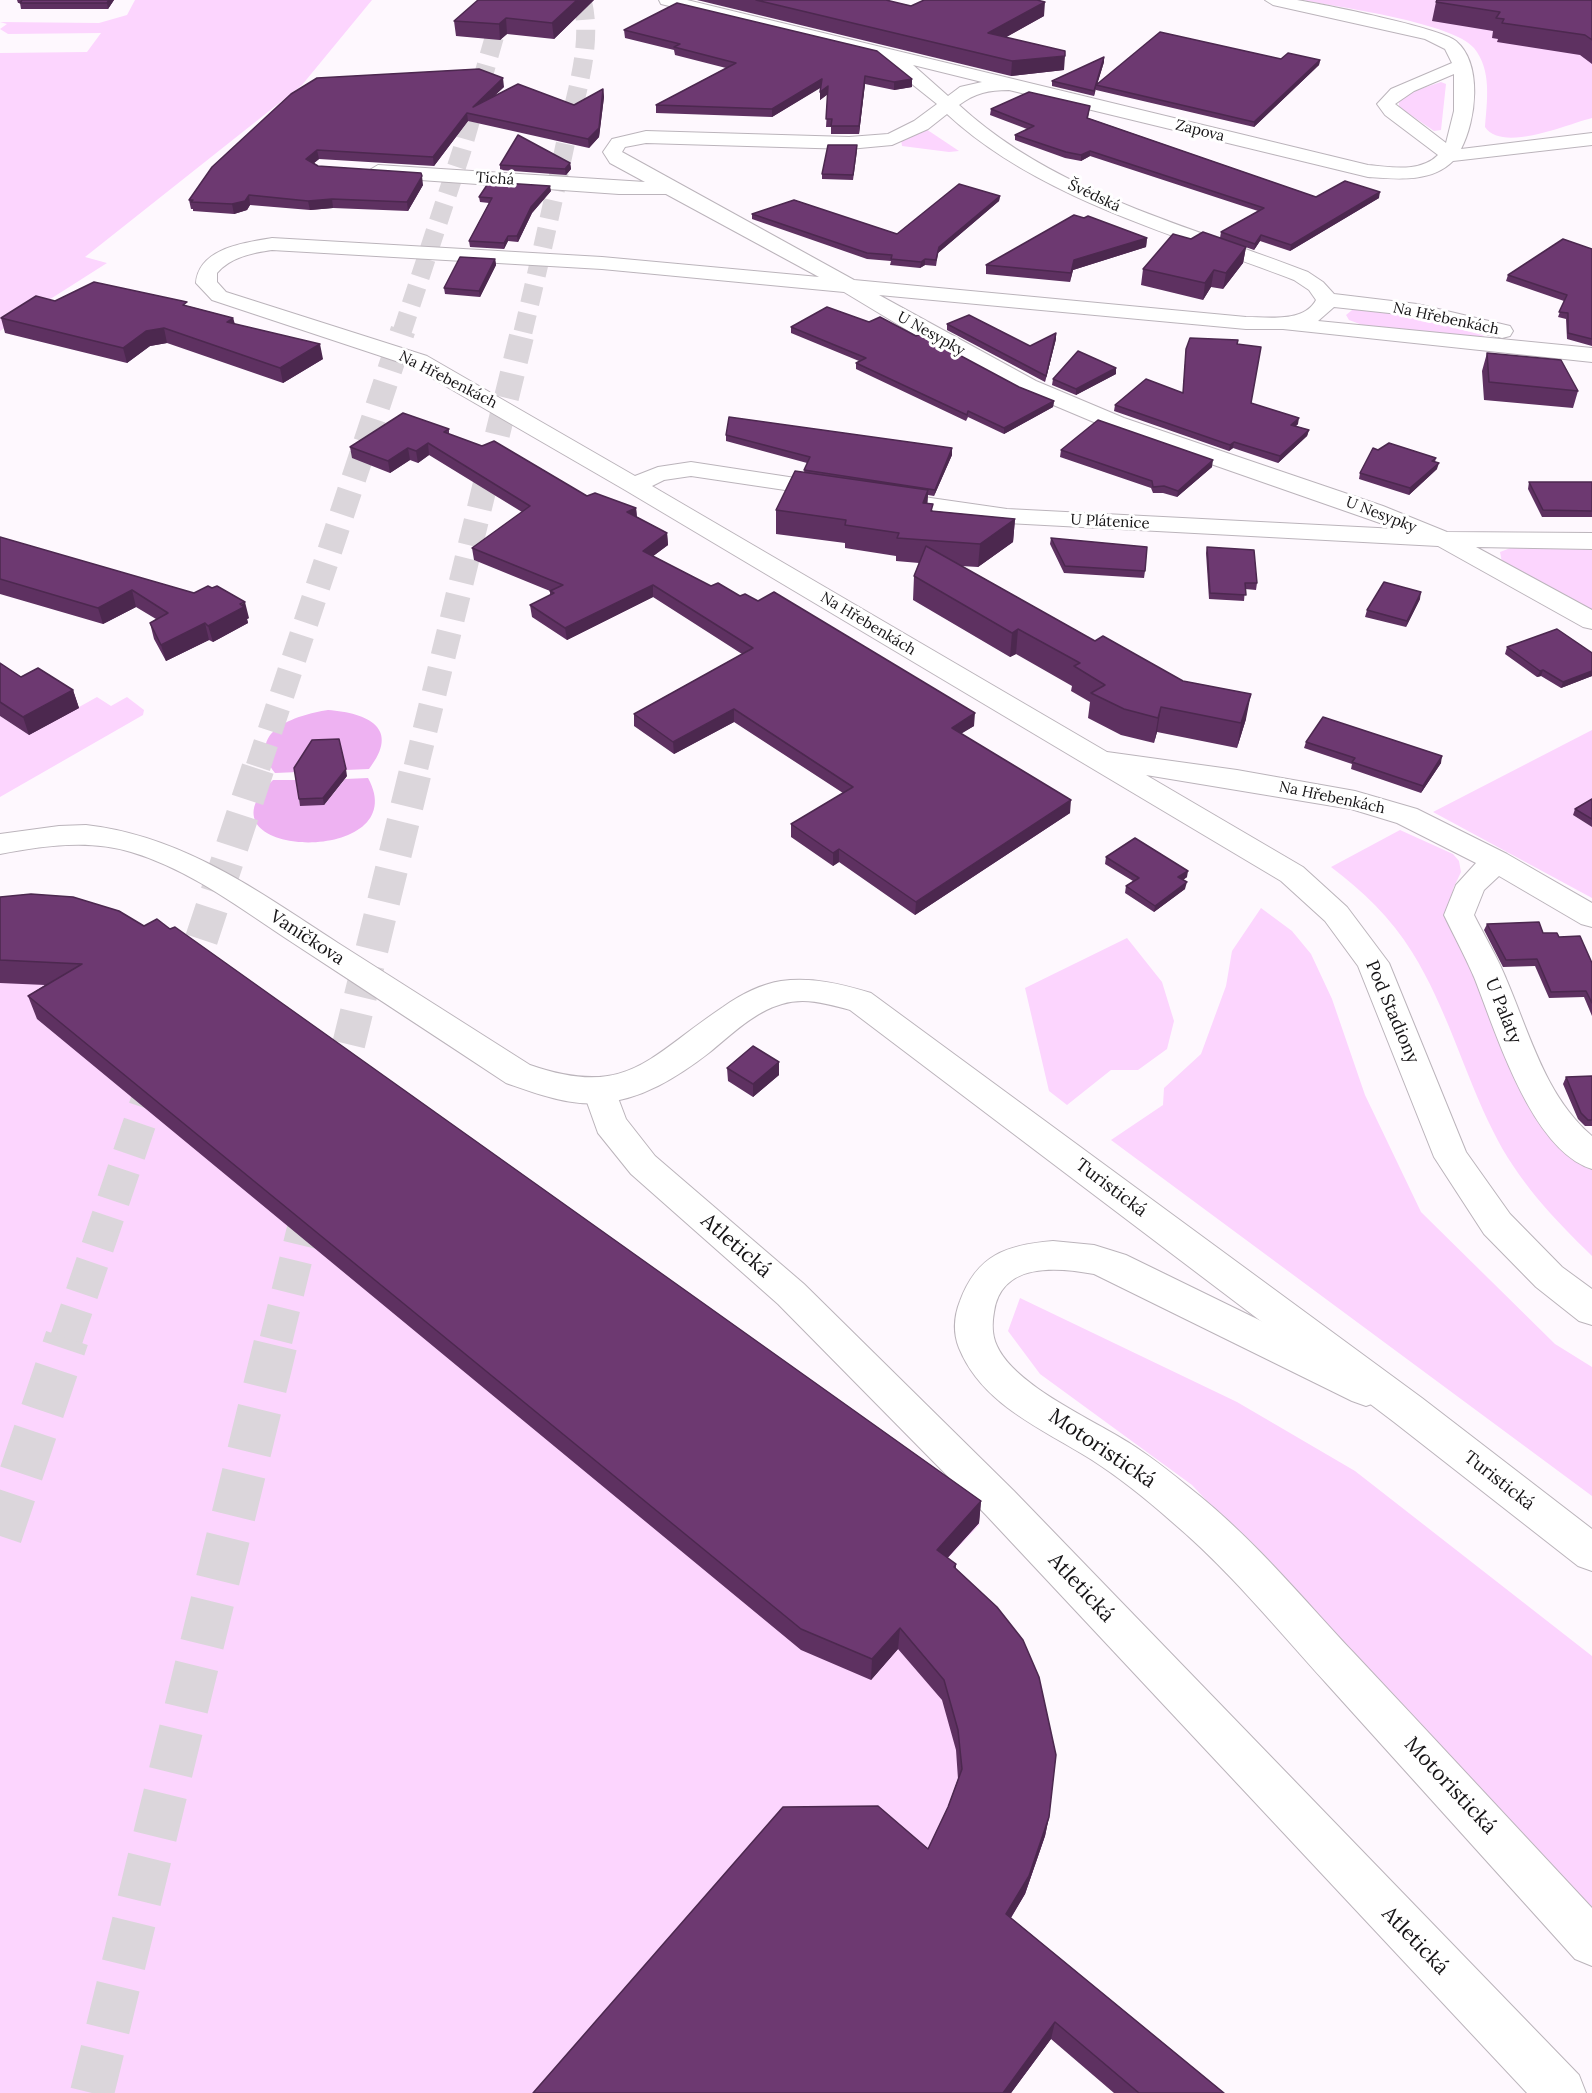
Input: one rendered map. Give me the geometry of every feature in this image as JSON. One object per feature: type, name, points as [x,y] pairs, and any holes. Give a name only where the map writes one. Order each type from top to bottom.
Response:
[{"type":"street","name":"Švédská","points":[[667,0],[1026,88]]},
{"type":"street","points":[[1273,0],[1439,38],[1455,50],[1461,65],[1465,80],[1460,129],[1451,156],[1391,111],[1386,104],[1388,99],[1400,91],[1461,65]]},
{"type":"street","name":"Švédská","points":[[883,52],[900,63],[950,105],[973,130],[1011,156],[1100,200],[1301,276],[1317,286],[1327,300]]},
{"type":"street","name":"Zapova","points":[[950,105],[966,91],[978,87],[1009,85],[1368,171],[1407,174],[1439,165],[1451,156],[1592,139]]},
{"type":"street","name":"U Nesypky","points":[[950,105],[921,125],[892,138],[849,143],[646,137],[628,139],[612,148],[613,155],[617,159],[847,286],[925,332],[1028,386],[1116,423],[1374,511],[1443,539],[1592,621]]},
{"type":"street","points":[[1460,129],[1488,143],[1510,149]]},
{"type":"street","name":"Tichá","points":[[356,170],[619,188],[669,188]]},
{"type":"street","name":"Na Hřebenkách","points":[[1592,352],[1456,343],[1271,323],[1246,323],[602,263],[272,244],[231,254],[213,264],[207,273],[206,283],[219,296],[375,345],[419,362],[634,485],[1095,759],[1237,779],[1355,800],[1407,816],[1496,861],[1592,917]]},
{"type":"street","points":[[1256,258],[1418,310]]},
{"type":"street","name":"Na Hřebenkách","points":[[1271,323],[1302,319],[1319,312],[1327,300],[1418,310],[1592,352]]},
{"type":"street","name":"U Plátenice","points":[[634,485],[658,474],[691,470],[1007,516],[1443,539],[1592,541]]},
{"type":"street","name":"Pod Stadiony","points":[[1095,759],[1292,874],[1336,914],[1373,963],[1451,1156],[1497,1224],[1549,1277],[1592,1310]]},
{"type":"street","name":"Vaníčkova","points":[[0,844],[70,834],[97,834],[151,846],[216,878],[518,1074],[553,1086],[600,1091]]},
{"type":"street","name":"U Palaty","points":[[1496,861],[1471,885],[1459,915],[1489,975],[1534,1089],[1572,1141],[1592,1156]]},
{"type":"street","name":"Turistická","points":[[600,1091],[632,1084],[662,1069],[740,1008],[767,995],[813,988],[860,1001],[1408,1410],[1592,1553]]},
{"type":"street","name":"Atletická","points":[[600,1091],[610,1124],[643,1166],[791,1294],[1000,1503],[1561,2093]]},
{"type":"street","name":"Motoristická","points":[[1408,1410],[1113,1265],[1073,1254],[1053,1253],[1022,1259],[990,1277],[977,1300],[974,1332],[978,1348],[988,1367],[1004,1384],[1119,1457],[1174,1498],[1219,1537],[1592,1942]]},
{"type":"shaded area","points":[[135,0],[372,0],[302,85],[85,257],[107,263],[0,331],[0,53],[87,52],[101,33],[8,34],[0,29],[7,24],[0,22],[99,23],[127,15]]},
{"type":"shaded area","points":[[1303,0],[1556,0],[1592,5],[1592,118],[1520,137],[1493,134],[1485,127],[1487,86],[1484,66],[1474,48],[1462,39],[1444,31],[1394,17]]},
{"type":"shaded area","points":[[1441,82],[1446,84],[1441,130],[1434,131],[1399,107],[1399,100],[1408,93]]},
{"type":"shaded area","points":[[926,129],[959,151],[949,152],[902,146],[901,140]]},
{"type":"shaded area","points":[[1357,306],[1370,306],[1482,335],[1488,339],[1365,326],[1349,320],[1346,315]]},
{"type":"shaded area","points":[[1513,547],[1592,547],[1592,617],[1502,562],[1500,552]]},
{"type":"shaded area","points":[[97,697],[111,706],[127,697],[144,710],[143,715],[0,797],[0,716],[29,735]]},
{"type":"shaded area","points":[[328,710],[356,715],[376,725],[381,733],[382,743],[369,769],[275,773],[267,759],[266,747],[269,736],[289,721]]},
{"type":"shaded area","points":[[1592,730],[1592,804],[1573,815],[1592,827],[1592,898],[1433,812]]},
{"type":"shaded area","points":[[368,778],[374,807],[362,827],[337,839],[307,842],[278,838],[258,826],[254,807],[273,780],[296,780],[300,805],[324,805],[345,779]]},
{"type":"shaded area","points":[[1400,830],[1453,854],[1459,861],[1461,872],[1453,889],[1451,913],[1592,1165],[1592,1256],[1537,1198],[1513,1166],[1493,1131],[1435,995],[1404,940],[1376,906],[1331,867]]},
{"type":"shaded area","points":[[1261,908],[1292,931],[1311,954],[1332,999],[1365,1095],[1421,1212],[1555,1344],[1592,1367],[1592,1496],[1111,1140],[1163,1105],[1164,1088],[1201,1054],[1226,986],[1232,951]]},
{"type":"shaded area","points":[[0,921],[390,1098],[980,1524],[935,1572],[1052,1775],[1045,1836],[1025,1894],[1002,1932],[1051,2038],[1011,2093],[0,2093]]},
{"type":"shaded area","points":[[1127,938],[1162,982],[1174,1021],[1167,1049],[1138,1070],[1111,1070],[1067,1105],[1049,1091],[1025,988]]},
{"type":"shaded area","points":[[1020,1298],[1237,1402],[1355,1471],[1592,1656],[1592,1916],[1192,1485],[1040,1374],[1008,1331]]},
{"type":"building","points":[[22,0],[109,0],[107,3],[20,3]]},
{"type":"building","points":[[478,0],[577,0],[552,23],[506,18],[499,24],[454,21]]},
{"type":"building","points":[[756,0],[886,0],[911,6],[924,0],[1037,0],[1045,2],[988,33],[1065,51],[1065,56],[1012,61]]},
{"type":"building","points":[[1437,0],[1592,0],[1592,40],[1585,35],[1502,23],[1504,19],[1496,18],[1500,12],[1436,2]]},
{"type":"building","points":[[677,3],[877,51],[912,79],[894,82],[865,76],[859,126],[831,126],[832,119],[826,119],[828,86],[820,92],[822,79],[772,109],[656,105],[736,63],[674,47],[680,44],[624,30]]},
{"type":"building","points":[[1160,32],[1281,59],[1288,53],[1320,60],[1254,122],[1096,85]]},
{"type":"building","points":[[1104,57],[1094,91],[1052,81]]},
{"type":"building","points":[[479,69],[503,78],[473,107],[518,84],[574,105],[603,89],[599,128],[588,139],[467,113],[433,157],[317,150],[306,159],[318,166],[421,173],[422,176],[407,202],[332,199],[308,201],[249,195],[245,201],[232,204],[191,202],[193,200],[189,200],[212,167],[291,94],[317,78]]},
{"type":"building","points":[[1029,92],[1090,106],[1087,118],[1316,197],[1345,181],[1380,192],[1291,245],[1261,235],[1255,244],[1221,232],[1264,208],[1090,151],[1081,155],[1066,152],[1015,135],[1034,126],[991,109]]},
{"type":"building","points":[[518,135],[570,163],[565,169],[500,165]]},
{"type":"building","points":[[828,145],[857,145],[853,175],[822,174]]},
{"type":"building","points":[[489,182],[550,186],[531,207],[517,236],[508,236],[504,243],[469,241],[492,198],[479,197]]},
{"type":"building","points":[[959,184],[1000,196],[939,247],[936,260],[925,259],[921,262],[891,259],[892,255],[867,253],[752,214],[794,200],[897,234]]},
{"type":"building","points":[[1074,215],[1084,218],[1088,216],[1147,238],[1074,260],[1071,273],[986,265]]},
{"type":"building","points":[[1203,232],[1246,247],[1226,273],[1214,270],[1205,283],[1143,269],[1173,234],[1191,239]]},
{"type":"building","points":[[1563,239],[1592,249],[1592,339],[1568,333],[1568,313],[1559,312],[1567,295],[1508,275]]},
{"type":"building","points":[[460,257],[495,259],[479,291],[444,288]]},
{"type":"building","points":[[94,282],[187,302],[183,305],[233,318],[227,322],[320,344],[280,368],[164,328],[146,331],[123,348],[1,318],[36,296],[55,301]]},
{"type":"building","points":[[827,307],[869,322],[880,317],[916,336],[920,334],[1019,387],[1054,401],[1004,428],[968,411],[967,415],[856,363],[866,358],[791,327]]},
{"type":"building","points":[[969,315],[1030,346],[1056,333],[1046,376],[947,324]]},
{"type":"building","points":[[1190,338],[1238,340],[1237,344],[1261,347],[1251,403],[1299,418],[1291,425],[1309,430],[1280,456],[1234,442],[1230,445],[1115,405],[1146,379],[1183,393],[1186,349]]},
{"type":"building","points":[[1078,351],[1116,368],[1076,389],[1053,379]]},
{"type":"building","points":[[1487,353],[1561,360],[1578,391],[1489,382]]},
{"type":"building","points":[[403,413],[449,429],[444,432],[482,446],[494,441],[587,496],[595,493],[636,508],[627,512],[667,533],[643,551],[711,586],[718,583],[740,596],[745,594],[758,601],[774,592],[975,713],[952,728],[1071,800],[916,902],[839,849],[833,853],[791,824],[853,787],[734,709],[673,742],[634,714],[753,648],[653,585],[565,628],[530,605],[554,593],[550,591],[563,585],[472,548],[530,506],[428,443],[416,451],[408,448],[388,461],[350,447]]},
{"type":"building","points":[[729,417],[952,448],[935,490],[804,470],[810,457],[726,435]]},
{"type":"building","points":[[1098,420],[1213,460],[1178,491],[1164,486],[1153,487],[1152,481],[1061,450]]},
{"type":"building","points":[[1389,443],[1436,458],[1432,461],[1439,463],[1410,488],[1360,473],[1373,448],[1378,450]]},
{"type":"building","points":[[795,471],[928,490],[923,503],[933,504],[931,511],[1015,519],[980,544],[897,538],[899,533],[845,525],[846,520],[776,510]]},
{"type":"building","points":[[1529,482],[1592,482],[1592,511],[1543,510]]},
{"type":"building","points":[[0,537],[194,593],[208,586],[212,588],[217,586],[245,602],[240,604],[244,607],[208,626],[205,623],[161,645],[150,623],[168,613],[132,590],[98,608],[0,579]]},
{"type":"building","points":[[1051,538],[1147,547],[1145,571],[1065,566]]},
{"type":"building","points":[[926,546],[1095,641],[1103,636],[1183,681],[1251,694],[1241,723],[1161,707],[1158,718],[1124,709],[1091,693],[1105,685],[1074,666],[1080,663],[1018,629],[1012,633],[914,576]]},
{"type":"building","points":[[1207,547],[1254,550],[1257,583],[1245,583],[1246,595],[1210,593]]},
{"type":"building","points":[[1384,582],[1421,592],[1407,621],[1367,610]]},
{"type":"building","points":[[1557,629],[1592,653],[1592,671],[1563,682],[1543,670],[1540,671],[1507,647]]},
{"type":"building","points":[[0,663],[21,677],[38,668],[73,690],[23,717],[0,702]]},
{"type":"building","points":[[1323,717],[1442,756],[1423,786],[1352,762],[1355,758],[1306,742]]},
{"type":"building","points":[[339,739],[346,769],[323,798],[299,799],[294,768],[312,740]]},
{"type":"building","points":[[1592,799],[1592,819],[1575,809]]},
{"type":"building","points":[[1135,838],[1188,871],[1178,877],[1187,882],[1155,906],[1126,886],[1139,878],[1106,857]]},
{"type":"building","points":[[31,894],[73,897],[119,911],[144,926],[157,919],[170,929],[175,927],[981,1501],[937,1550],[956,1564],[954,1567],[997,1607],[1023,1640],[1039,1677],[1056,1755],[1049,1817],[1029,1876],[1006,1914],[1224,2093],[1139,2093],[1055,2022],[1003,2093],[533,2093],[783,1807],[878,1806],[928,1849],[948,1807],[962,1769],[958,1730],[944,1680],[900,1628],[872,1659],[801,1629],[28,996],[82,964],[0,960],[0,897]]},
{"type":"building","points":[[1539,922],[1543,933],[1557,933],[1559,937],[1580,936],[1592,963],[1592,1003],[1586,991],[1551,992],[1537,959],[1506,960],[1487,924]]},
{"type":"building","points":[[753,1046],[779,1062],[753,1084],[727,1068]]},
{"type":"building","points":[[1592,1076],[1592,1120],[1588,1120],[1581,1113],[1566,1077]]},
{"type":"tunnel","points":[[402,332],[462,150],[505,0]]},
{"type":"tunnel","points":[[523,332],[582,66],[586,32],[582,0]]},
{"type":"tunnel","points":[[258,767],[403,330]]},
{"type":"tunnel","points":[[416,767],[523,330]]},
{"type":"tunnel","points":[[186,986],[259,765]]},
{"type":"tunnel","points":[[337,1092],[417,765]]},
{"type":"tunnel","points":[[66,1340],[159,1066]]},
{"type":"tunnel","points":[[276,1340],[312,1194]]},
{"type":"tunnel","points":[[0,1536],[67,1338]]},
{"type":"tunnel","points":[[92,2093],[277,1338]]}]
